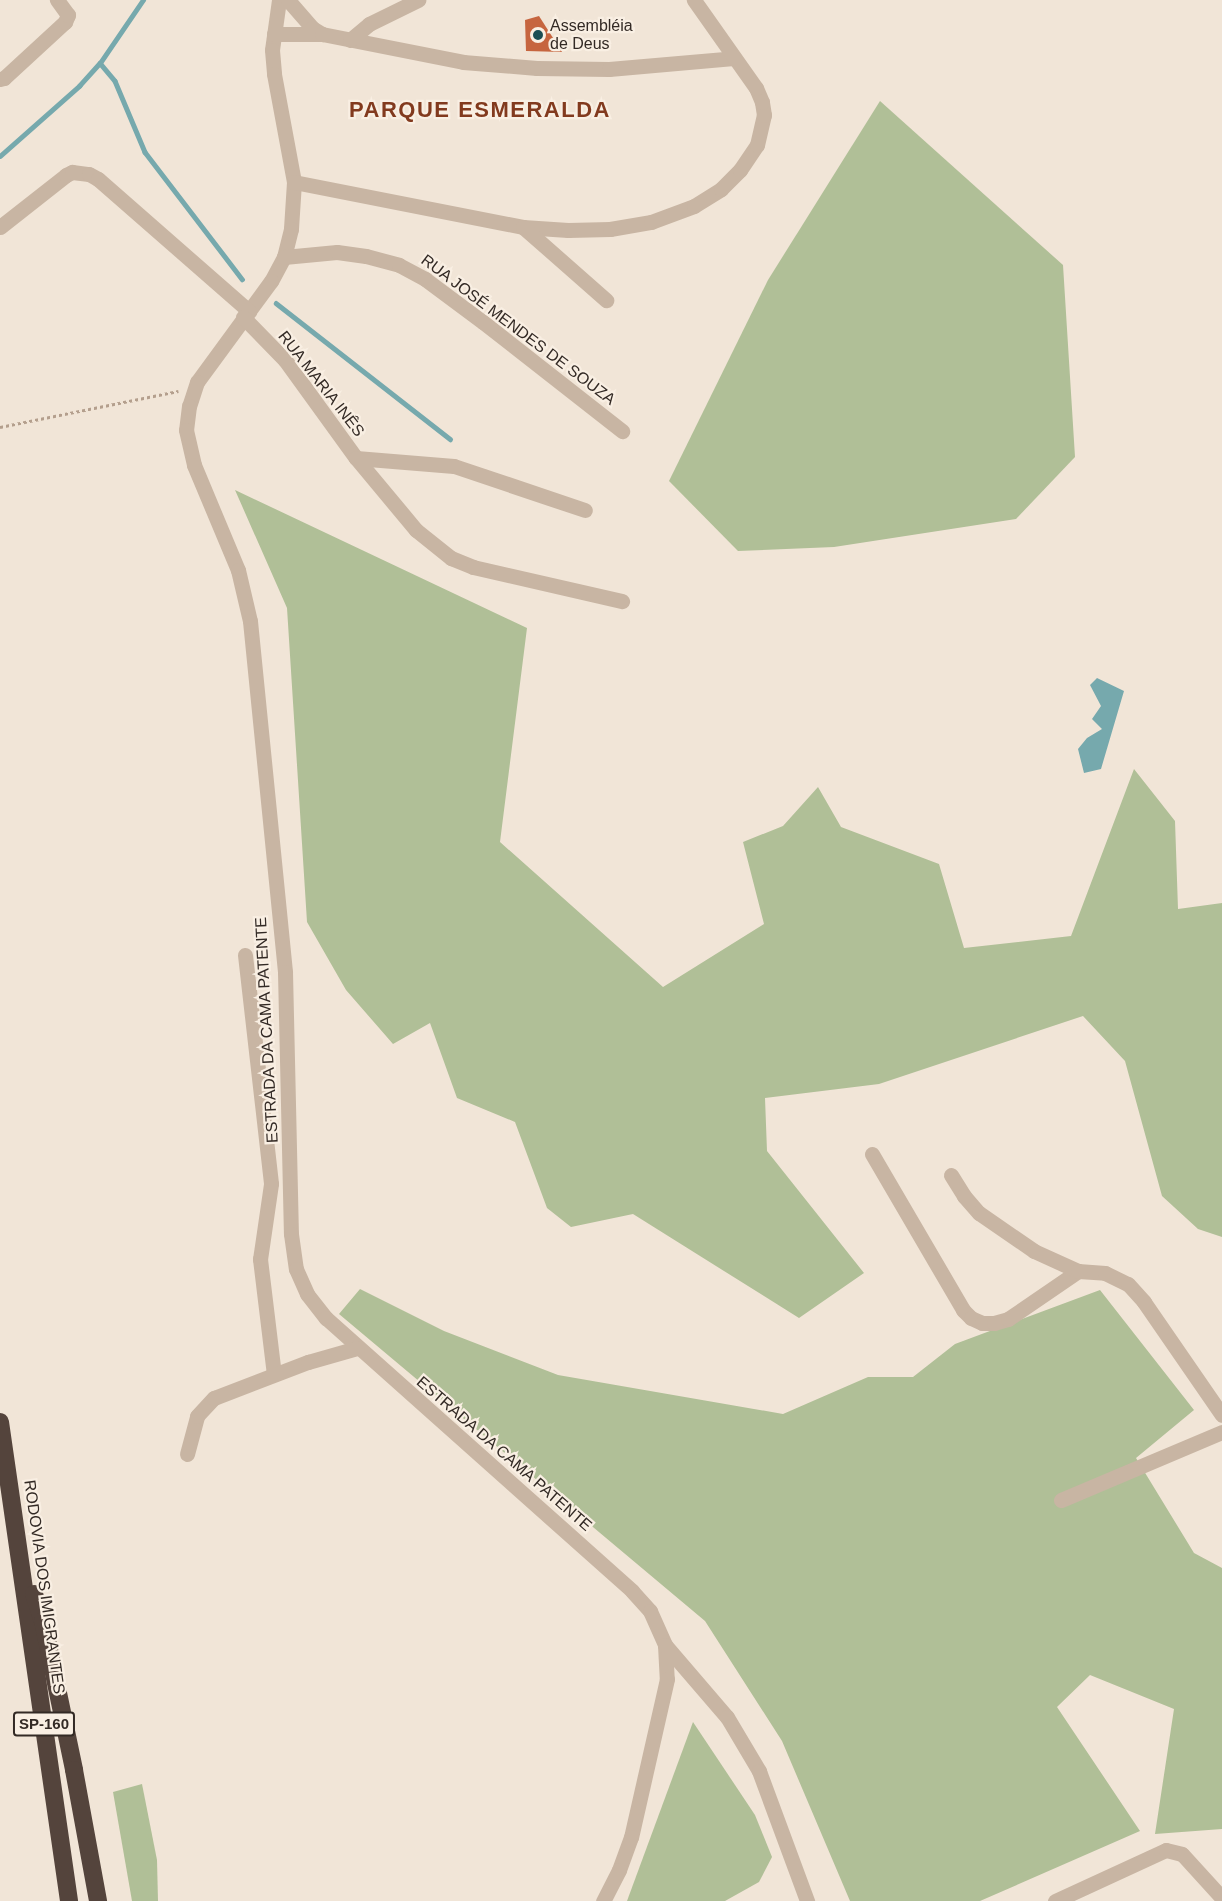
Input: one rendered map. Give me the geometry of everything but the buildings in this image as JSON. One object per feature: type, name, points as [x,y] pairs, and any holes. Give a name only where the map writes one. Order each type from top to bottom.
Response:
[{"type":"highway","name":"RODOVIA DOS IMIGRANTES","points":[[0,1422],[69,1901]]},
{"type":"highway","points":[[19,1546],[43,1621],[98,1901]]},
{"type":"street","points":[[0,79],[4,78],[65,22],[68,15],[57,0]]},
{"type":"street","name":"ESTRADA DA CAMA PATENTE","points":[[279,0],[273,34],[274,74],[294,182],[293,218],[284,257],[271,281],[204,369],[192,395],[186,420],[187,445],[238,570],[250,621],[285,972],[291,1234],[296,1269],[313,1302],[357,1348],[632,1591],[650,1611],[665,1645],[667,1679],[659,1724],[631,1837],[620,1870],[603,1901]]},
{"type":"street","points":[[288,0],[312,27],[322,34]]},
{"type":"street","points":[[350,40],[369,24],[418,0]]},
{"type":"street","points":[[294,182],[523,227],[610,229],[651,222],[694,206],[721,189],[740,170],[757,145],[764,115],[756,87],[694,0]]},
{"type":"street","points":[[273,34],[322,34],[463,62],[537,68],[609,69],[734,58]]},
{"type":"street","name":"RUA MARIA INÊS","points":[[0,227],[66,175],[72,172],[89,174],[246,314],[285,360],[356,458],[454,466],[585,510]]},
{"type":"street","points":[[523,227],[606,300]]},
{"type":"street","name":"RUA JOSÉ MENDES DE SOUZA","points":[[284,257],[337,252],[366,256],[399,265],[425,279],[475,316],[622,431]]},
{"type":"street","points":[[356,458],[417,530],[438,550],[451,558],[473,567],[622,601]]},
{"type":"street","points":[[245,955],[271,1184],[260,1259],[274,1374]]},
{"type":"street","points":[[872,1154],[963,1310],[971,1318],[982,1323],[994,1323],[1008,1318],[1078,1271]]},
{"type":"street","points":[[951,1175],[979,1214],[1034,1251],[1078,1271],[1105,1274],[1128,1284],[1144,1302],[1222,1415]]},
{"type":"street","points":[[187,1454],[197,1416],[214,1398],[274,1374],[357,1348]]},
{"type":"street","points":[[1061,1500],[1222,1432]]},
{"type":"street","points":[[665,1645],[727,1717],[759,1771],[807,1901]]},
{"type":"street","points":[[1055,1901],[1166,1850],[1182,1854],[1222,1898]]},
{"type":"path","points":[[0,427],[179,391],[192,395]]},
{"type":"green space","points":[[880,101],[1063,265],[1075,457],[1016,519],[834,547],[738,551],[669,481],[768,280]]},
{"type":"green space","points":[[235,490],[527,628],[500,842],[663,987],[764,924],[743,842],[783,826],[818,787],[841,827],[939,864],[964,948],[1071,936],[1134,769],[1175,821],[1178,909],[1222,903],[1222,1237],[1198,1229],[1162,1196],[1125,1061],[1083,1016],[879,1084],[765,1098],[767,1151],[864,1273],[799,1318],[633,1214],[571,1227],[547,1208],[515,1122],[457,1098],[430,1023],[393,1044],[346,990],[307,922],[287,608]]},
{"type":"green space","points":[[360,1289],[444,1331],[558,1375],[783,1414],[868,1377],[913,1377],[955,1344],[1100,1290],[1194,1410],[1136,1458],[1194,1553],[1222,1568],[1222,1829],[1155,1834],[1174,1709],[1090,1675],[1057,1707],[1140,1831],[980,1901],[850,1901],[782,1741],[705,1621],[339,1314]]},
{"type":"green space","points":[[693,1722],[755,1815],[772,1857],[759,1882],[725,1901],[627,1901]]},
{"type":"green space","points":[[142,1784],[157,1860],[158,1901],[132,1901],[113,1792]]},
{"type":"water","points":[[1097,678],[1124,691],[1101,769],[1084,773],[1078,749],[1087,738],[1102,729],[1092,719],[1101,706],[1090,685]]},
{"type":"waterway","points":[[0,156],[79,86],[100,63],[143,0]]},
{"type":"waterway","points":[[100,63],[115,81],[145,152],[242,279]]},
{"type":"waterway","points":[[276,303],[450,439]]},
{"type":"place","name":"Assembléia de Deus","points":[[538,35]]},
{"type":"district","name":"PARQUE ESMERALDA","points":[[480,110]]}]
